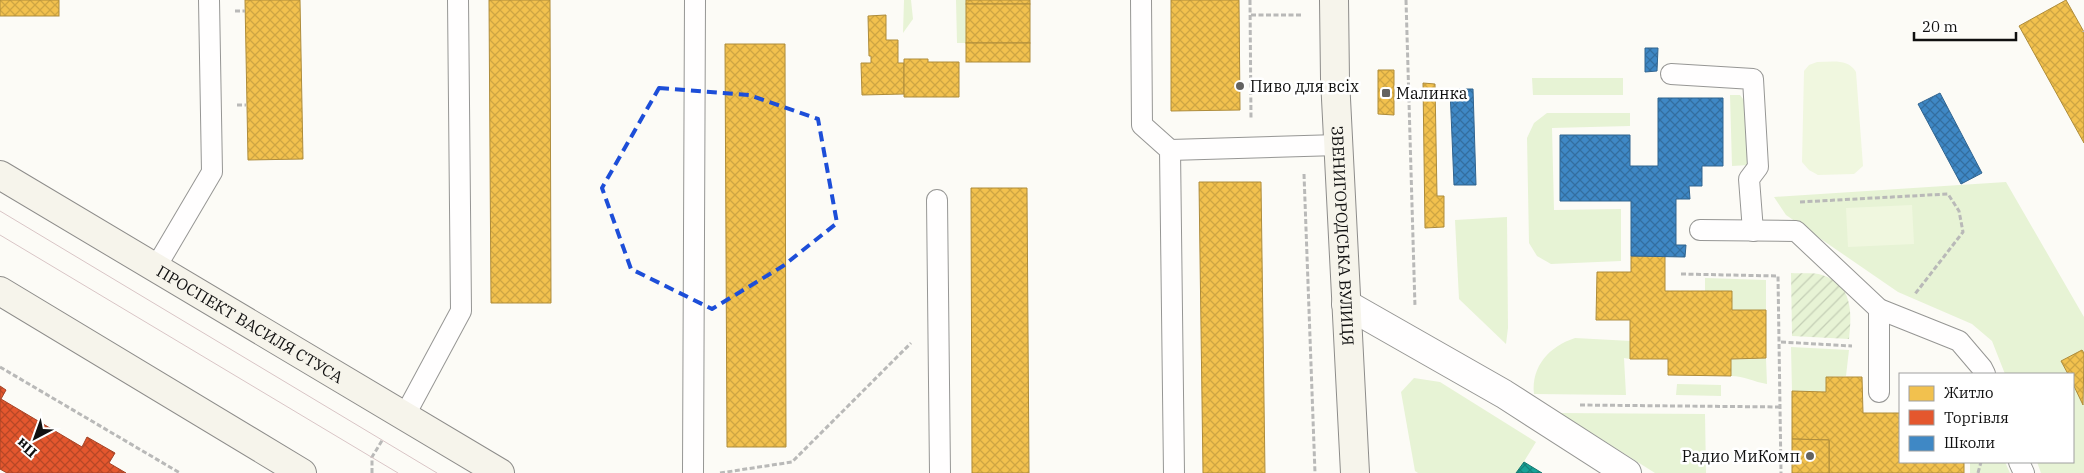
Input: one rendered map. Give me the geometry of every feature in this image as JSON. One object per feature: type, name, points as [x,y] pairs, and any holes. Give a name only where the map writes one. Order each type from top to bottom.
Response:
[{"type":"street","name":"ЗВЕНИГОРОДСЬКА ВУЛИЦЯ","points":[[1334,0],[1338,145],[1355,473]]},
{"type":"street","name":"ПРОСПЕКТ ВАСИЛЯ СТУСА","points":[[0,175],[500,473]]},
{"type":"street","points":[[0,291],[302,473]]},
{"type":"street","points":[[1346,304],[1504,394],[1627,473]]},
{"type":"lane","points":[[156,267],[212,172],[209,0]]},
{"type":"lane","points":[[405,415],[462,312],[458,0]]},
{"type":"lane","points":[[693,473],[695,0]]},
{"type":"lane","points":[[1142,0],[1142,125],[1170,150],[1338,145]]},
{"type":"lane","points":[[1671,74],[1753,79],[1758,167],[1750,179],[1753,231]]},
{"type":"lane","points":[[1170,150],[1174,473]]},
{"type":"lane","points":[[937,200],[940,473]]},
{"type":"lane","points":[[1700,230],[1796,230],[1886,312],[1960,342],[1984,373]]},
{"type":"lane","points":[[1879,392],[1879,347],[1886,312]]},
{"type":"path","points":[[1250,0],[1251,123]]},
{"type":"path","points":[[1406,0],[1416,344]]},
{"type":"path","points":[[1301,7],[1301,24]]},
{"type":"path","points":[[1250,15],[1301,15]]},
{"type":"path","points":[[1304,146],[1315,473]]},
{"type":"path","points":[[1751,205],[1948,194],[1959,211],[1963,232],[1913,297],[1886,312]]},
{"type":"path","points":[[1680,274],[1778,276],[1781,342],[1781,473]]},
{"type":"path","points":[[720,473],[792,462],[938,316]]},
{"type":"path","points":[[1781,342],[1879,347]]},
{"type":"path","points":[[0,368],[180,473]]},
{"type":"path","points":[[1577,405],[1780,407]]},
{"type":"highlighted area","points":[[659,88],[749,95],[818,119],[837,223],[783,266],[712,309],[631,269],[602,188]]},
{"type":"green space","points":[[904,0],[911,0],[913,19],[903,33]]},
{"type":"green space","points":[[956,0],[966,0],[966,43],[957,43]]},
{"type":"green space","points":[[1834,61],[1844,63],[1856,72],[1863,166],[1854,174],[1818,175],[1809,170],[1802,162],[1804,71],[1809,65],[1817,62]]},
{"type":"green space","points":[[1532,78],[1623,78],[1623,95],[1533,95]]},
{"type":"green space","points":[[1730,95],[1740,95],[1746,103],[1749,165],[1732,166]]},
{"type":"green space","points":[[1547,113],[1630,113],[1630,126],[1552,128],[1554,210],[1621,209],[1621,261],[1551,264],[1537,256],[1529,243],[1527,138],[1534,123]]},
{"type":"green space","points":[[2006,182],[2084,317],[2084,473],[2041,473],[2037,463],[2074,463],[2074,373],[2005,373],[1992,341],[1972,324],[1898,292],[1786,215],[1774,197]]},
{"type":"green space","points":[[1912,205],[1914,244],[1848,247],[1846,208]]},
{"type":"green space","points":[[1507,217],[1508,328],[1506,344],[1459,299],[1455,220]]},
{"type":"green space","points":[[1791,273],[1818,274],[1832,279],[1840,285],[1845,292],[1850,310],[1849,339],[1792,336]]},
{"type":"green space","points":[[1705,278],[1766,280],[1766,310],[1732,310],[1732,292],[1705,292]]},
{"type":"green space","points":[[1575,338],[1631,341],[1630,359],[1624,358],[1626,395],[1534,394],[1536,375],[1544,358],[1558,346]]},
{"type":"green space","points":[[1791,347],[1849,350],[1846,376],[1826,377],[1826,392],[1792,391]]},
{"type":"green space","points":[[1766,358],[1767,384],[1731,376],[1731,359]]},
{"type":"green space","points":[[1414,378],[1440,382],[1536,442],[1517,473],[1418,473],[1415,471],[1401,392]]},
{"type":"green space","points":[[1677,384],[1721,385],[1721,396],[1676,395]]},
{"type":"green space","points":[[1560,413],[1705,414],[1706,473],[1655,473]]},
{"type":"green space","points":[[1970,463],[2005,463],[2010,473],[1970,473]]},
{"type":"building: Житло","points":[[0,0],[59,0],[59,16],[0,16]]},
{"type":"building: Житло","points":[[245,0],[300,0],[303,159],[248,160]]},
{"type":"building: Житло","points":[[489,0],[550,0],[551,303],[491,303]]},
{"type":"building: Житло","points":[[966,0],[1030,0],[1030,4],[966,4]]},
{"type":"building: Житло","points":[[1171,0],[1239,0],[1240,110],[1171,111]]},
{"type":"building: Житло","points":[[2066,0],[2084,32],[2084,143],[2019,26]]},
{"type":"building: Житло","points":[[966,4],[1030,4],[1030,43],[966,43]]},
{"type":"building: Житло","points":[[886,15],[886,40],[898,40],[898,63],[904,63],[904,94],[862,95],[861,63],[871,63],[871,56],[869,56],[868,16]]},
{"type":"building: Житло","points":[[966,43],[1030,43],[1030,62],[966,62]]},
{"type":"building: Житло","points":[[725,44],[785,44],[786,447],[727,447]]},
{"type":"building: Житло","points":[[904,59],[928,59],[928,62],[959,62],[959,97],[904,97]]},
{"type":"building: Житло","points":[[1378,70],[1394,70],[1394,115],[1378,114]]},
{"type":"building: Житло","points":[[1423,83],[1435,84],[1437,196],[1444,196],[1444,227],[1425,228]]},
{"type":"building: Житло","points":[[1199,182],[1261,182],[1265,473],[1203,473]]},
{"type":"building: Житло","points":[[971,188],[1027,188],[1029,473],[972,473]]},
{"type":"building: Житло","points":[[1631,256],[1665,256],[1665,291],[1732,291],[1732,310],[1766,310],[1766,358],[1731,359],[1731,376],[1668,375],[1668,359],[1630,359],[1630,320],[1596,320],[1597,272],[1631,272]]},
{"type":"building: Житло","points":[[2082,350],[2084,353],[2083,405],[2074,386],[2074,373],[2067,373],[2061,361]]},
{"type":"building: Житло","points":[[1826,377],[1862,377],[1863,413],[1899,413],[1899,463],[1964,463],[1964,473],[1829,473],[1829,440],[1792,439],[1792,391],[1826,392]]},
{"type":"building: Житло","name":"Радио МиКомп","points":[[1792,439],[1829,440],[1829,473],[1792,473]]},
{"type":"building: Торгівля","points":[[0,386],[6,390],[1,399],[82,447],[87,437],[115,453],[109,463],[126,473],[7,473],[0,469]]},
{"type":"building: Школи","points":[[1645,48],[1658,48],[1657,71],[1645,72]]},
{"type":"building: Школи","points":[[1450,89],[1473,89],[1476,185],[1454,185]]},
{"type":"building: Школи","points":[[1940,93],[1982,173],[1961,184],[1918,104]]},
{"type":"building: Школи","points":[[1658,98],[1723,98],[1723,166],[1702,166],[1702,186],[1689,186],[1690,199],[1676,199],[1676,245],[1686,245],[1685,257],[1631,256],[1631,201],[1560,201],[1560,135],[1630,135],[1630,166],[1658,166]]},
{"type":"building: Установи","points":[[1524,462],[1542,473],[1516,473]]},
{"type":"tram line","points":[[0,211],[437,473]]},
{"type":"tram line","points":[[0,235],[398,473]]},
{"type":"place","name":"Пиво для всіх","points":[[1240,86]]},
{"type":"place","name":"Малинка","points":[[1386,93]]},
{"type":"place","name":"Радио МиКомп","points":[[1810,456]]}]
